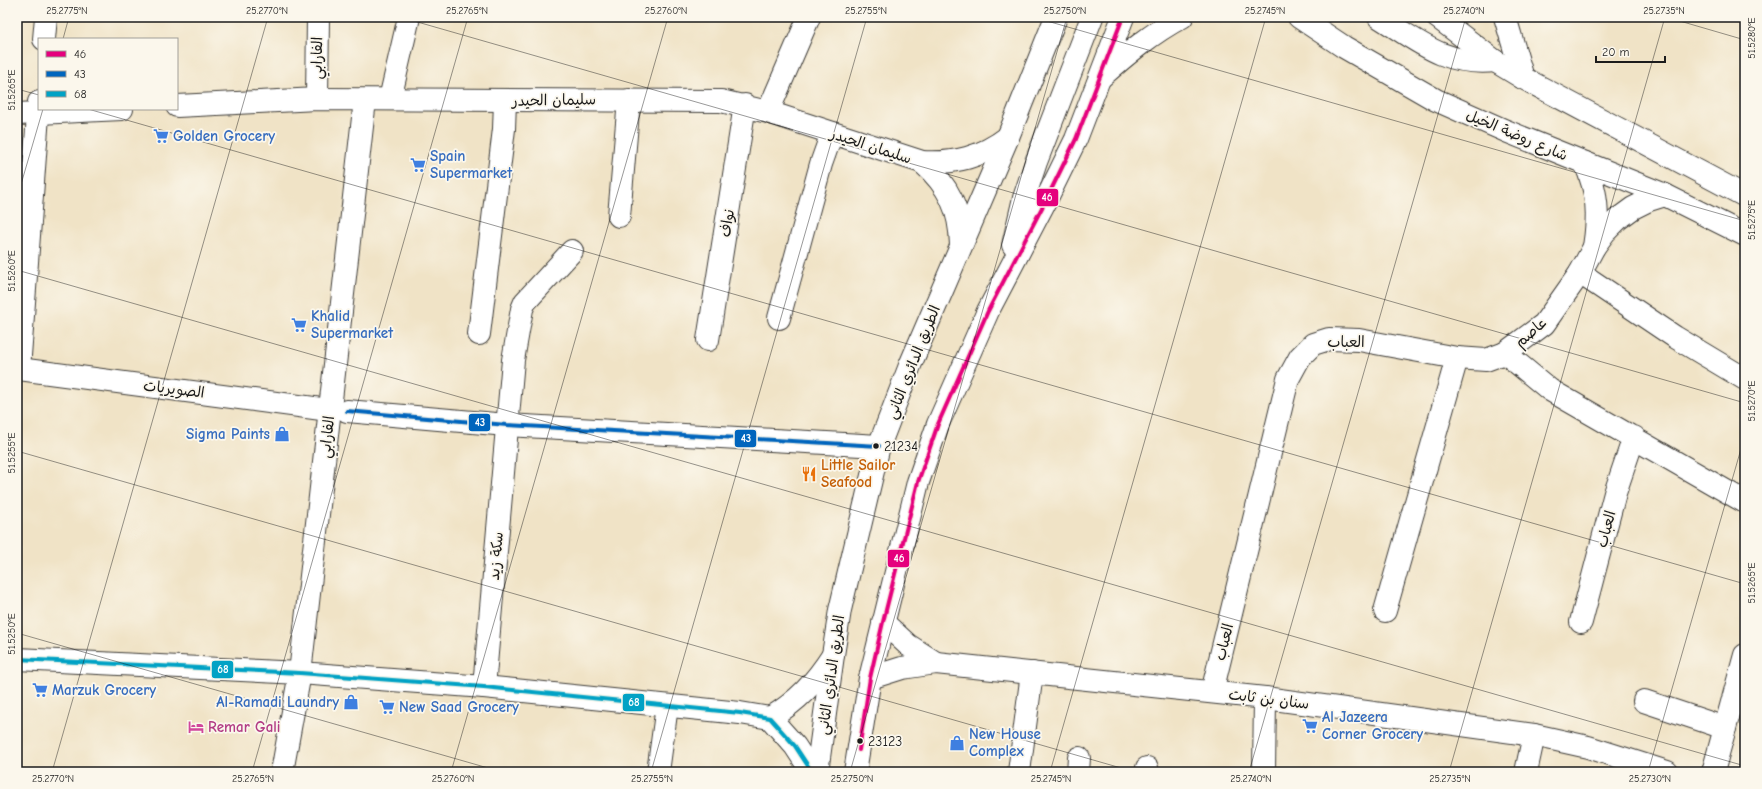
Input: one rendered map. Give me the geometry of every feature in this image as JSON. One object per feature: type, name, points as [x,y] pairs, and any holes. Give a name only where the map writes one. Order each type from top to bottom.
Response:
[{"type":"street","points":[[44,38],[46,17]]},
{"type":"street","name":"الفارابي","points":[[317,99],[318,17]]},
{"type":"street","points":[[390,100],[409,17]]},
{"type":"street","points":[[768,112],[809,17]]},
{"type":"street","name":"الطريق الدائري الثاني","points":[[817,772],[840,610],[879,446],[911,363],[1008,137],[1056,17]]},
{"type":"street","points":[[1008,272],[1015,235],[1036,162],[1092,17]]},
{"type":"street","points":[[855,772],[870,678],[883,622],[918,482],[933,439],[962,368],[988,311],[1076,139],[1123,17]]},
{"type":"street","points":[[1099,80],[1140,43],[1182,17]]},
{"type":"street","name":"شارع روضة الخيل","points":[[1299,17],[1344,47],[1436,100],[1506,131],[1665,195],[1745,235]]},
{"type":"street","points":[[1379,17],[1432,51],[1444,56],[1469,62],[1495,61]]},
{"type":"street","points":[[1438,17],[1495,61],[1523,78],[1745,196]]},
{"type":"street","points":[[1505,17],[1523,78]]},
{"type":"street","name":"سليمان الحيدر","points":[[178,106],[317,99],[505,101],[707,100],[745,105],[922,162],[937,163],[968,159],[982,154],[1008,137]]},
{"type":"street","name":"الفارابي","points":[[282,772],[300,673],[338,410],[365,100]]},
{"type":"street","points":[[619,216],[629,100]]},
{"type":"street","points":[[479,334],[504,129],[505,101]]},
{"type":"street","name":"نواف","points":[[708,340],[745,105]]},
{"type":"street","points":[[18,369],[31,110]]},
{"type":"street","points":[[779,318],[821,164],[832,133]]},
{"type":"street","name":"سليمان الحيدر","points":[[922,162],[944,185],[952,199],[960,229],[961,245]]},
{"type":"street","name":"عاصم","points":[[1586,163],[1593,181],[1597,203],[1594,247]]},
{"type":"street","name":"عاصم","points":[[1457,358],[1486,360],[1505,353],[1544,324],[1580,273],[1594,247],[1605,232],[1632,208],[1649,200],[1665,195]]},
{"type":"street","name":"سكة زيد","points":[[484,687],[513,360],[525,302],[572,251]]},
{"type":"street","points":[[1580,273],[1675,337],[1745,379]]},
{"type":"street","name":"العباب","points":[[1212,692],[1288,379],[1300,357],[1312,344],[1329,339],[1358,340],[1457,358]]},
{"type":"street","points":[[1505,353],[1550,390],[1745,502]]},
{"type":"street","points":[[1386,610],[1457,358]]},
{"type":"street","name":"الصويريات","points":[[18,369],[338,410],[507,425],[879,446]]},
{"type":"street","name":"العباب","points":[[1581,622],[1616,493],[1634,438]]},
{"type":"street","name":"سنان بن ثابت","points":[[883,622],[908,644],[936,663]]},
{"type":"street","points":[[17,659],[300,673],[484,687],[703,709],[770,718],[787,708],[805,692],[820,675],[833,655]]},
{"type":"street","points":[[1713,772],[1745,655]]},
{"type":"street","name":"سنان بن ثابت","points":[[870,678],[902,668],[936,663],[1265,698],[1534,736],[1588,747],[1667,772]]},
{"type":"street","points":[[1019,772],[1032,673]]},
{"type":"street","points":[[1264,772],[1265,698]]},
{"type":"street","points":[[1644,701],[1725,728]]},
{"type":"street","points":[[658,772],[667,706]]},
{"type":"street","points":[[770,718],[795,746],[812,772]]},
{"type":"street","points":[[1526,772],[1534,736]]},
{"type":"transit line","name":"46","points":[[859,750],[870,678],[883,622],[918,482],[938,424],[988,311],[1076,139],[1123,17]]},
{"type":"transit line","name":"43","points":[[347,411],[507,425],[879,446]]},
{"type":"transit line","name":"68","points":[[17,659],[300,673],[484,687],[740,713],[770,718],[795,746],[812,772]]},
{"type":"place","name":"Golden Grocery","points":[[161,136]]},
{"type":"place","name":"Spain Supermarket","points":[[418,165]]},
{"type":"place","name":"Khalid Supermarket","points":[[299,325]]},
{"type":"place","name":"Sigma Paints","points":[[282,434]]},
{"type":"place","name":"21234","points":[[876,446]]},
{"type":"place","name":"Little Sailor Seafood","points":[[809,474]]},
{"type":"place","name":"Marzuk Grocery","points":[[40,690]]},
{"type":"place","name":"Al-Ramadi Laundry","points":[[351,702]]},
{"type":"place","name":"New Saad Grocery","points":[[387,707]]},
{"type":"place","name":"Al Jazeera Corner Grocery","points":[[1310,726]]},
{"type":"place","name":"Remar Gali","points":[[196,727]]},
{"type":"place","name":"23123","points":[[860,741]]},
{"type":"place","name":"New House Complex","points":[[957,743]]}]
